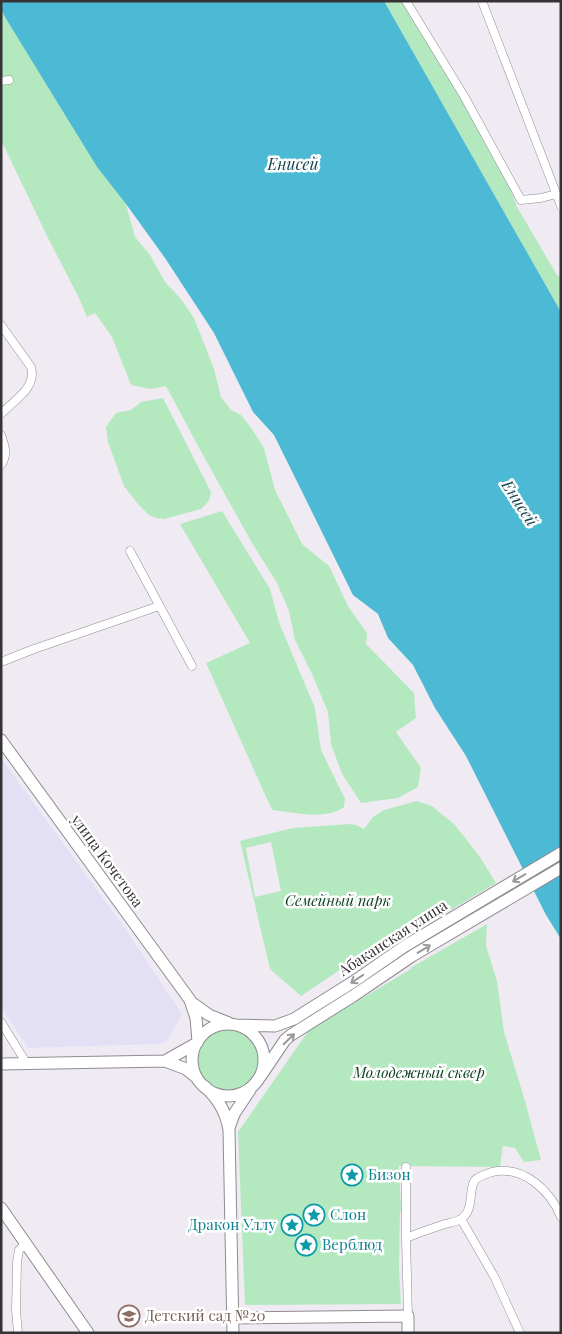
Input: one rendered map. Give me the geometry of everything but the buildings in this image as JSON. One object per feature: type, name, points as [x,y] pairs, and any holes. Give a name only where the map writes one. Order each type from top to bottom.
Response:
[{"type":"main road","name":"улица Кочетова","points":[[1,740],[190,1000],[209,1015],[233,1024]]},
{"type":"main road","name":"Абаканская улица","points":[[258,1079],[291,1035],[353,996],[561,853]]},
{"type":"main road","name":"Абаканская улица","points":[[233,1024],[275,1026],[294,1019],[353,982],[405,946],[561,868]]},
{"type":"main road","name":"улица Кочетова","points":[[190,1000],[196,1018],[198,1042]]},
{"type":"main road","points":[[229,1130],[234,1114],[258,1079],[264,1065],[262,1047],[251,1032],[233,1024],[210,1029],[198,1042],[194,1050],[193,1064],[197,1077],[202,1084],[214,1092],[226,1095],[238,1094],[249,1089],[258,1079]]},
{"type":"main road","points":[[165,1061],[198,1042]]},
{"type":"main road","points":[[1,1064],[165,1061],[186,1069],[213,1094],[226,1116],[229,1130],[233,1333]]},
{"type":"main road","points":[[1,1208],[88,1333]]},
{"type":"main road","points":[[232,1318],[408,1316],[408,1333]]},
{"type":"street","points":[[406,1],[464,96],[521,200],[556,194]]},
{"type":"street","points":[[482,1],[557,183],[556,194],[561,206]]},
{"type":"street","points":[[1,325],[31,367],[33,374],[32,381],[28,387],[1,414]]},
{"type":"street","points":[[1,435],[6,454],[1,465]]},
{"type":"street","points":[[130,551],[192,666]]},
{"type":"street","points":[[1,662],[160,606]]},
{"type":"street","points":[[1,1022],[27,1064]]},
{"type":"street","points":[[406,1167],[408,1316]]},
{"type":"street","points":[[406,1238],[461,1219],[468,1209],[472,1184],[477,1178],[495,1172],[515,1173],[534,1181],[551,1198],[561,1217]]},
{"type":"street","points":[[461,1219],[495,1278],[520,1333]]},
{"type":"street","points":[[18,1333],[16,1303],[17,1262],[19,1250],[26,1243]]},
{"type":"shaded area","points":[[1,758],[124,927],[182,1014],[167,1041],[160,1044],[28,1048],[1,1007]]},
{"type":"green space","points":[[384,1],[402,1],[460,97],[509,185],[517,207],[557,275],[561,278],[561,312]]},
{"type":"green space","points":[[1,10],[97,167],[126,204],[135,237],[150,255],[165,282],[181,299],[194,318],[214,369],[221,397],[231,410],[241,415],[264,448],[275,490],[302,544],[329,566],[349,608],[367,633],[366,644],[414,693],[416,718],[396,732],[421,768],[418,787],[398,798],[361,803],[342,774],[331,744],[328,712],[295,640],[289,611],[277,583],[252,543],[166,386],[150,389],[131,385],[112,337],[95,313],[87,317],[1,140]]},
{"type":"green space","points":[[163,398],[211,492],[209,501],[201,509],[164,519],[149,515],[124,486],[108,442],[106,427],[116,413],[131,410],[141,402]]},
{"type":"green space","points":[[222,511],[270,589],[280,625],[315,708],[321,750],[345,799],[344,807],[328,814],[318,815],[272,810],[206,663],[250,643],[180,524]]},
{"type":"green space","name":"Семейный парк","points":[[417,801],[432,806],[455,825],[480,857],[496,883],[417,930],[410,923],[301,996],[270,969],[240,841],[293,828],[350,824],[364,829],[373,817],[384,810]],"holes":[[[271,842],[281,891],[255,897],[246,848]]]},
{"type":"green space","name":"Молодежный сквер","points":[[487,924],[486,946],[497,981],[504,1032],[541,1160],[524,1162],[515,1148],[503,1146],[500,1167],[399,1166],[401,1304],[245,1305],[238,1132],[309,1030]]},
{"type":"green space","points":[[228,1028],[245,1033],[250,1037],[254,1042],[259,1059],[254,1076],[250,1081],[245,1085],[228,1090],[211,1085],[206,1081],[202,1076],[197,1059],[202,1042],[206,1037],[211,1033]]},
{"type":"water","name":"Енисей","points":[[1,1],[384,1],[561,312],[561,939],[546,915],[466,756],[435,708],[413,665],[388,638],[378,614],[353,595],[274,435],[253,412],[214,333],[165,258],[97,167],[1,10]]},
{"type":"place","name":"Бизон","points":[[352,1175]]},
{"type":"place","name":"Слон","points":[[314,1215]]},
{"type":"place","name":"Дракон Уллу","points":[[292,1225]]},
{"type":"place","name":"Верблюд","points":[[306,1245]]},
{"type":"place","name":"Детский сад №20","points":[[129,1316]]}]
